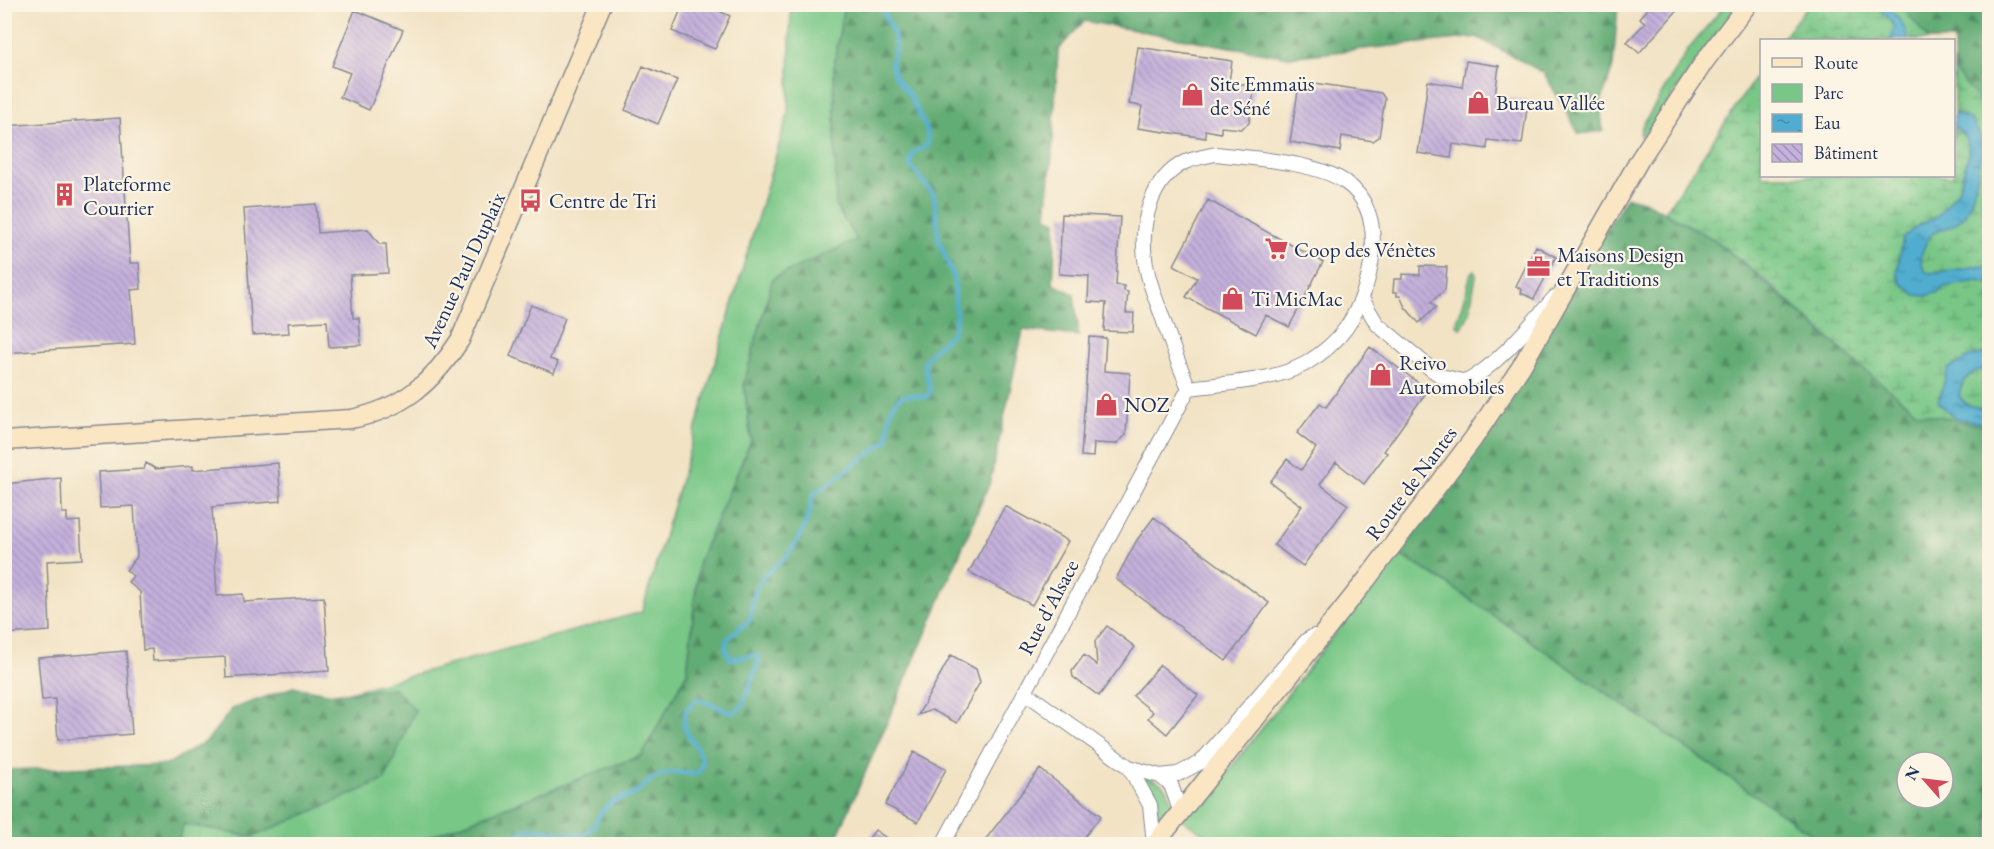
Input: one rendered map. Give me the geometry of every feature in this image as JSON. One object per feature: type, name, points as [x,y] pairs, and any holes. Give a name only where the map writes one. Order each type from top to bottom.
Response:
[{"type":"main road","name":"Avenue Paul Duplaix","points":[[4,441],[351,419],[371,415],[409,396],[441,369],[460,340],[602,4]]},
{"type":"main road","name":"Route de Nantes","points":[[1155,844],[1330,625],[1473,439],[1521,367],[1640,159],[1704,62],[1748,4]]},
{"type":"street","points":[[1216,154],[1298,165],[1325,172],[1348,184],[1369,213],[1373,229],[1373,244],[1362,299],[1341,334],[1325,350],[1284,373],[1189,388],[1149,278],[1144,257],[1145,225],[1150,203],[1158,187],[1171,172],[1185,162],[1216,154]]},
{"type":"street","points":[[1362,299],[1377,324],[1431,369],[1441,376],[1466,382],[1478,376],[1524,332],[1584,259]]},
{"type":"street","name":"Rue d'Alsace","points":[[943,844],[1189,388]]},
{"type":"street","points":[[1026,693],[1129,768],[1160,776],[1178,774],[1202,762],[1307,640],[1330,625]]},
{"type":"street","points":[[1129,768],[1149,805],[1155,844]]},
{"type":"street","points":[[1160,776],[1171,785],[1181,813]]},
{"type":"green space","points":[[1809,4],[1901,5],[1928,39],[1782,39]]},
{"type":"green space","points":[[791,5],[844,5],[834,65],[857,240],[744,382],[751,441],[699,561],[687,673],[642,755],[411,844],[177,844],[183,824],[253,837],[394,688],[346,693],[642,612],[788,114]]},
{"type":"green space","points":[[844,5],[1618,5],[1613,66],[1600,106],[1603,131],[1579,134],[1544,73],[1477,37],[1287,57],[1084,21],[1058,50],[1046,217],[1056,221],[1053,284],[1074,294],[1079,336],[1023,330],[990,482],[834,844],[411,844],[642,755],[687,673],[699,561],[751,441],[744,383],[773,278],[857,240],[836,207],[834,65]]},
{"type":"green space","points":[[1725,5],[1737,5],[1647,132],[1640,136],[1641,128],[1688,50]]},
{"type":"green space","points":[[1898,5],[1989,5],[1989,114],[1955,72],[1955,39],[1928,39]]},
{"type":"green space","points":[[1760,70],[1760,177],[1955,177],[1955,71],[1989,112],[1989,160],[1983,173],[1982,209],[1990,226],[1989,427],[1917,412],[1854,361],[1762,277],[1713,239],[1665,212]]},
{"type":"green space","points":[[1627,197],[1644,201],[1713,239],[1854,361],[1917,412],[1989,427],[1989,844],[1826,844],[1443,581],[1397,553]]},
{"type":"green space","points":[[1474,270],[1476,275],[1469,314],[1461,329],[1456,324],[1471,273]]},
{"type":"green space","points":[[1397,553],[1443,581],[1826,844],[1219,844],[1172,812],[1214,790]]},
{"type":"green space","points":[[293,687],[333,694],[394,688],[415,710],[385,780],[253,837],[184,824],[177,844],[5,844],[5,770],[166,765],[207,741],[232,709]]},
{"type":"green space","points":[[1140,775],[1158,781],[1165,787],[1172,804],[1165,816],[1158,815],[1154,793]]},
{"type":"water","points":[[1874,5],[1885,5],[1900,20],[1908,39],[1891,39],[1895,27]]},
{"type":"water","points":[[1955,113],[1970,120],[1980,139],[1981,158],[1970,204],[1966,213],[1956,223],[1933,233],[1921,257],[1923,267],[1926,272],[1930,273],[1989,267],[1989,284],[1978,281],[1944,287],[1939,292],[1926,296],[1916,295],[1900,282],[1897,273],[1903,238],[1917,226],[1937,217],[1958,191],[1969,153],[1963,134],[1955,127]]},
{"type":"water","points":[[1989,352],[1989,369],[1983,369],[1969,376],[1959,396],[1966,404],[1989,411],[1989,425],[1954,417],[1938,402],[1948,369],[1967,358]]},
{"type":"building","points":[[683,4],[703,4],[730,16],[715,49],[672,31]]},
{"type":"building","points":[[1652,4],[1683,4],[1639,53],[1627,42],[1645,23],[1640,18]]},
{"type":"building","points":[[355,10],[403,30],[369,110],[340,97],[350,73],[332,66]]},
{"type":"building","name":"Site Emmaüs de Séné","points":[[1138,47],[1232,61],[1229,82],[1255,86],[1249,123],[1241,129],[1221,127],[1221,133],[1205,130],[1206,138],[1138,128],[1142,106],[1129,104]]},
{"type":"building","points":[[1466,61],[1499,66],[1495,96],[1528,101],[1522,144],[1488,140],[1487,149],[1453,144],[1451,158],[1418,153],[1428,81],[1462,87]]},
{"type":"building","points":[[643,66],[677,80],[658,124],[625,110]]},
{"type":"building","points":[[1314,83],[1381,93],[1385,99],[1379,137],[1373,141],[1342,136],[1340,151],[1290,142],[1299,85],[1313,87]]},
{"type":"building","name":"Plateforme Courrier","points":[[120,118],[130,263],[139,263],[141,289],[131,290],[135,344],[4,353],[4,126]]},
{"type":"building","points":[[1208,200],[1323,262],[1289,327],[1266,315],[1256,334],[1186,297],[1197,278],[1174,265]]},
{"type":"building","points":[[316,204],[318,233],[368,229],[379,244],[386,244],[388,273],[350,275],[353,318],[359,318],[361,345],[329,347],[327,321],[288,323],[289,333],[252,335],[244,209]]},
{"type":"building","points":[[1062,214],[1120,217],[1116,285],[1124,286],[1124,291],[1128,292],[1126,313],[1134,313],[1133,332],[1104,331],[1106,303],[1088,302],[1089,276],[1059,274]]},
{"type":"building","points":[[1536,246],[1556,257],[1534,299],[1521,293],[1522,290],[1516,286]]},
{"type":"building","points":[[1420,266],[1447,267],[1445,290],[1431,302],[1436,307],[1419,323],[1405,307],[1400,296],[1397,296],[1397,292],[1393,292],[1394,279],[1402,279],[1402,274],[1420,275]]},
{"type":"building","points":[[531,305],[565,318],[550,359],[558,362],[554,373],[510,356]]},
{"type":"building","name":"NOZ","points":[[1089,337],[1106,338],[1104,371],[1130,373],[1126,435],[1116,444],[1094,443],[1093,457],[1081,456]]},
{"type":"building","points":[[1370,347],[1428,390],[1384,451],[1387,453],[1364,484],[1336,462],[1320,484],[1348,505],[1303,566],[1274,545],[1302,506],[1270,482],[1287,459],[1301,470],[1316,448],[1297,433],[1320,403],[1326,407]]},
{"type":"building","points":[[146,463],[156,469],[193,466],[193,470],[278,463],[281,501],[212,507],[217,596],[243,594],[244,602],[324,597],[329,671],[226,678],[225,657],[153,661],[152,649],[143,650],[140,592],[128,582],[133,576],[126,570],[137,557],[134,506],[100,508],[98,472],[144,469]]},
{"type":"building","points":[[61,478],[62,513],[67,513],[67,522],[80,521],[82,559],[47,561],[50,631],[4,634],[4,484]]},
{"type":"building","points":[[1005,506],[1068,541],[1032,605],[969,572]]},
{"type":"building","points":[[1154,517],[1269,603],[1226,661],[1116,579],[1137,540]]},
{"type":"building","points":[[1107,626],[1135,647],[1099,696],[1073,677],[1072,671],[1084,655],[1097,665],[1095,641]]},
{"type":"building","points":[[126,651],[132,734],[58,740],[55,699],[42,700],[38,658]]},
{"type":"building","points":[[951,655],[976,669],[980,682],[957,723],[932,710],[918,715]]},
{"type":"building","points":[[1160,665],[1198,695],[1167,734],[1148,718],[1153,712],[1133,696]]},
{"type":"building","points":[[914,752],[946,769],[918,822],[885,805]]},
{"type":"building","points":[[1040,769],[1101,816],[1079,844],[982,844]]},
{"type":"building","points":[[875,830],[895,844],[865,844]]},
{"type":"waterway","points":[[498,844],[530,828],[582,836],[593,828],[602,811],[612,802],[633,795],[652,779],[670,772],[697,774],[701,768],[701,756],[684,725],[686,710],[698,699],[733,713],[742,707],[759,660],[755,655],[730,659],[726,650],[726,641],[749,622],[754,596],[760,581],[784,559],[795,545],[807,520],[813,495],[888,440],[890,413],[900,397],[907,395],[927,397],[930,391],[924,363],[931,352],[953,332],[956,317],[954,279],[939,240],[934,195],[910,165],[913,153],[928,145],[927,130],[910,96],[894,75],[891,62],[896,47],[894,36],[880,4]]},
{"type":"place","name":"Site Emmaüs de Séné","points":[[1192,95]]},
{"type":"place","name":"Bureau Vallée","points":[[1478,102]]},
{"type":"place","name":"Plateforme Courrier","points":[[65,195]]},
{"type":"place","name":"Centre de Tri","points":[[531,200]]},
{"type":"place","name":"Coop des Vénètes","points":[[1276,249]]},
{"type":"place","name":"Maisons Design et Traditions","points":[[1539,266]]},
{"type":"place","name":"Ti MicMac","points":[[1233,298]]},
{"type":"place","name":"Reivo Automobiles","points":[[1381,374]]},
{"type":"place","name":"NOZ","points":[[1106,404]]}]
